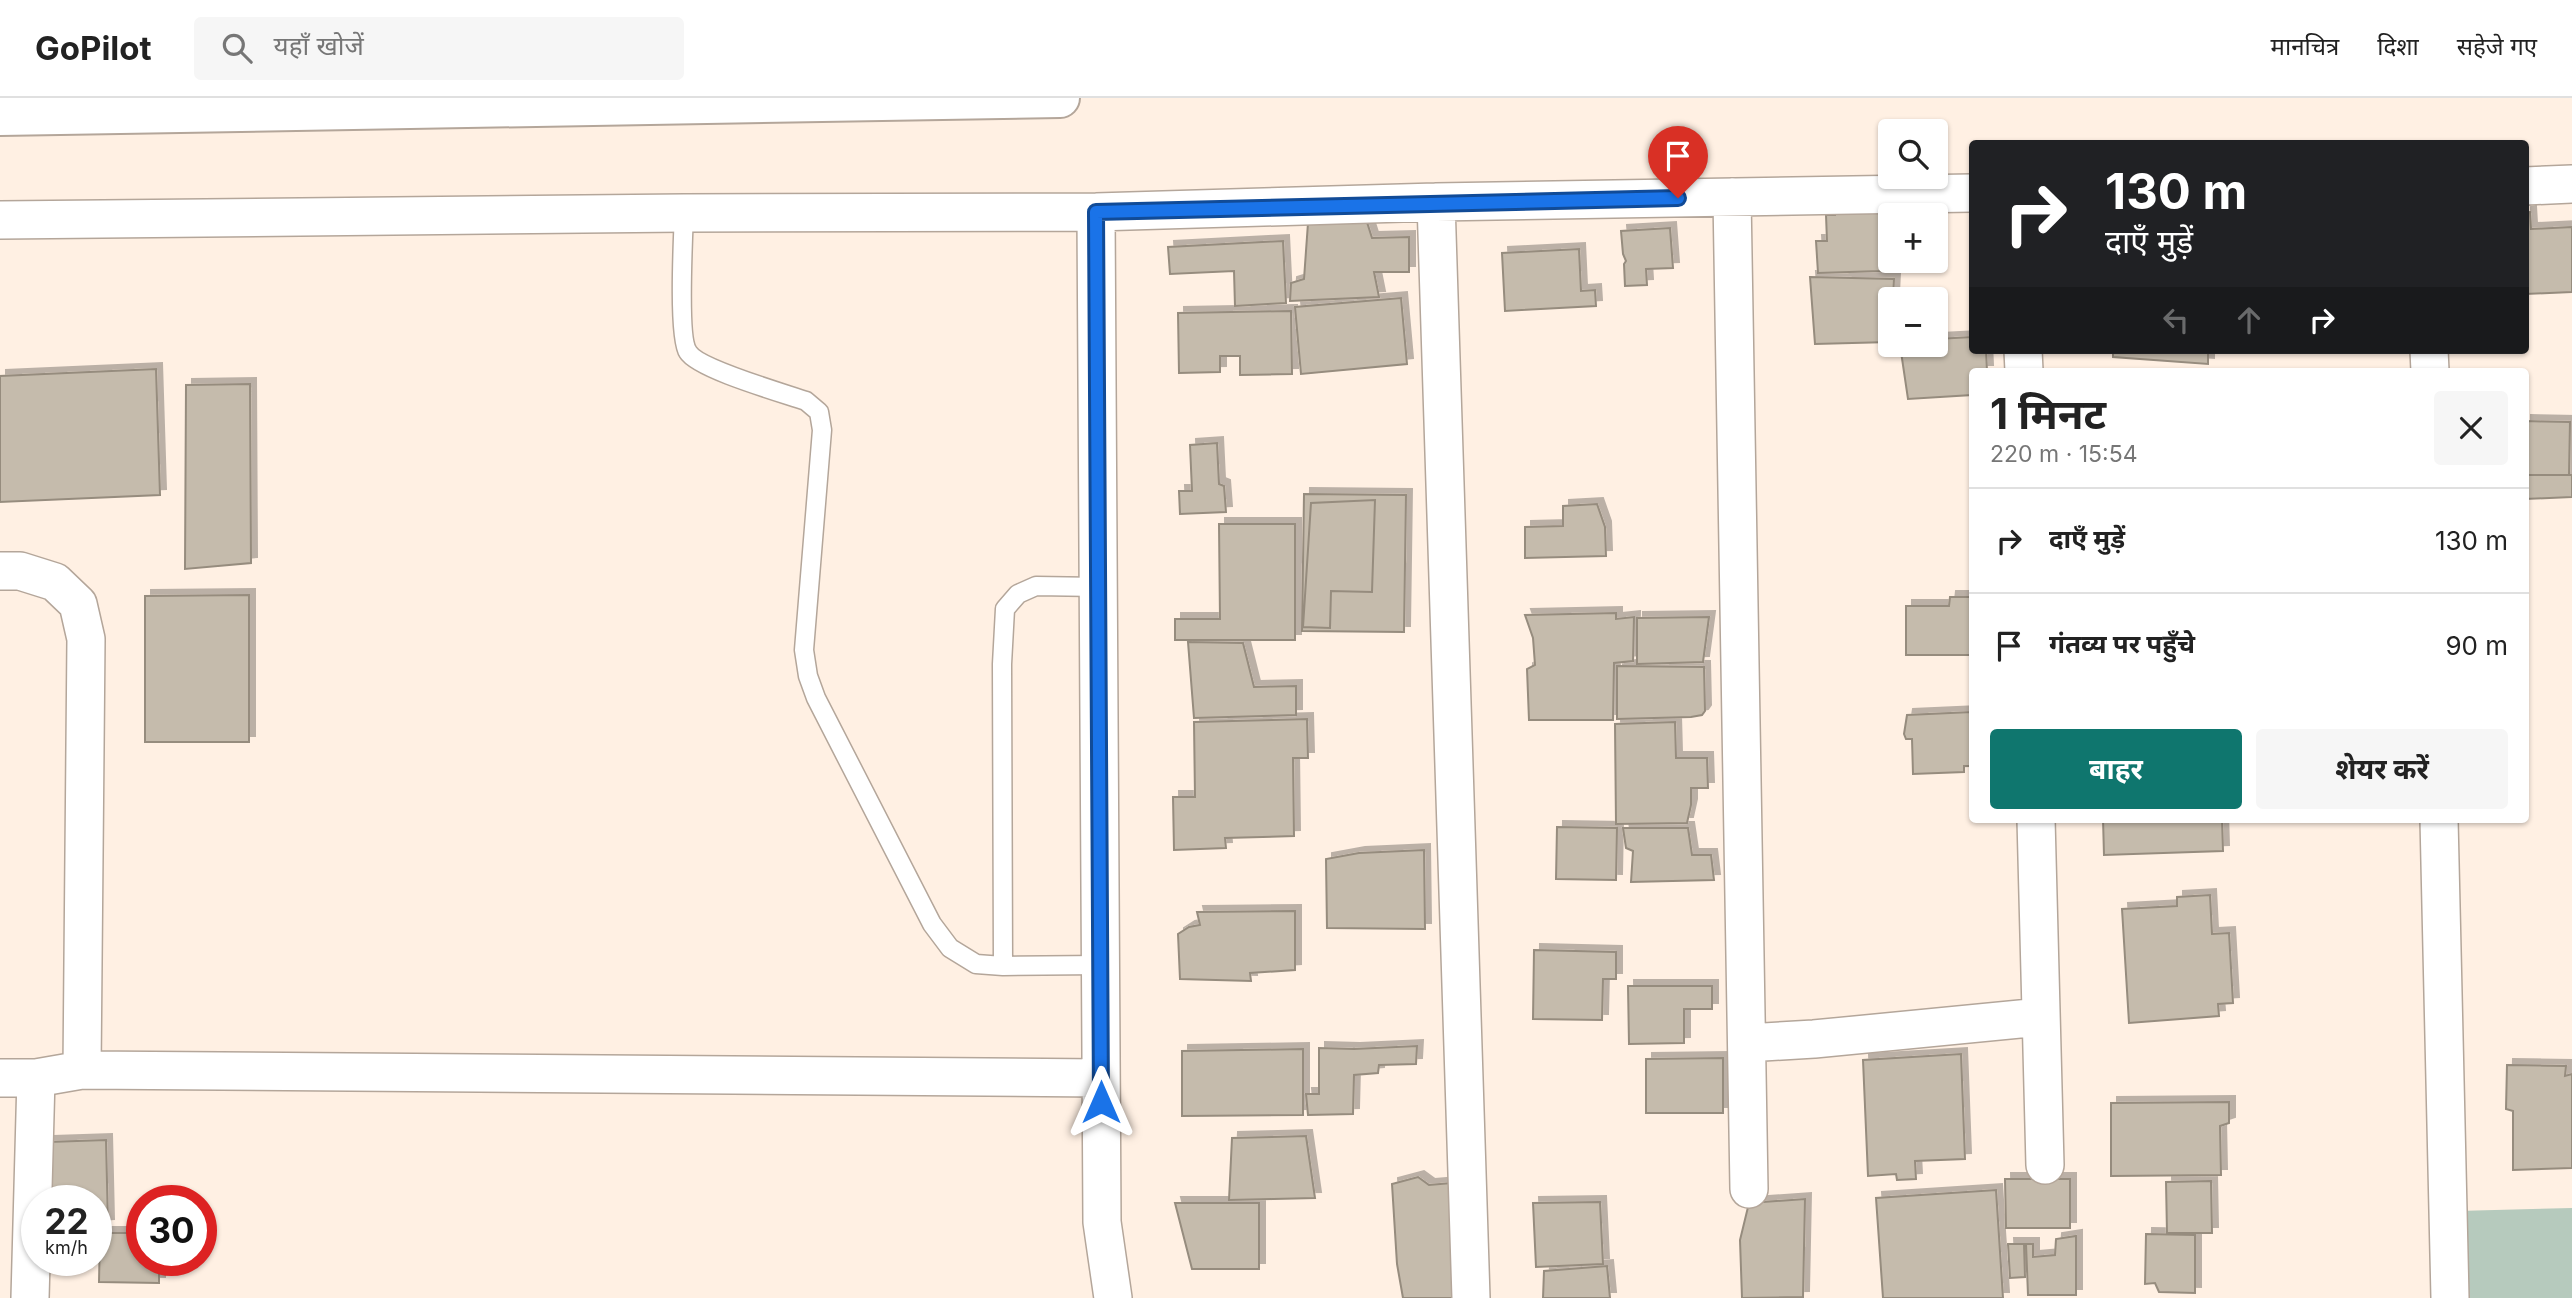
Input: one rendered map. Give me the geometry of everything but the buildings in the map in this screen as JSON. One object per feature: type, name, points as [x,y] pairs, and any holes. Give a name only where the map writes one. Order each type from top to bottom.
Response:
[{"type":"street","points":[[0,116],[1060,98]]},
{"type":"street","points":[[2529,186],[2572,184]]},
{"type":"street","points":[[0,220],[1096,212],[1436,202],[1969,193]]},
{"type":"street","points":[[1732,197],[1749,1189]]},
{"type":"street","points":[[1436,202],[1471,1298]]},
{"type":"street","points":[[1096,212],[1102,1222],[1113,1298]]},
{"type":"street","points":[[0,571],[20,570],[55,582],[78,604],[86,639],[82,1070]]},
{"type":"street","points":[[2036,823],[2045,1165]]},
{"type":"street","points":[[2439,823],[2450,1298]]},
{"type":"street","points":[[1746,1043],[2041,1017]]},
{"type":"street","points":[[0,1078],[36,1078],[82,1070],[1101,1078]]},
{"type":"street","points":[[30,1298],[36,1078]]},
{"type":"lane","points":[[684,213],[683,330],[687,352],[703,365],[806,401],[819,412],[822,430],[804,650],[808,677],[816,698],[932,924],[950,948],[976,964],[1101,965]]},
{"type":"lane","points":[[1003,966],[1002,664],[1005,609],[1018,594],[1036,586],[1098,587]]},
{"type":"green space","points":[[2572,1208],[2572,1298],[2459,1298],[2457,1211]]},
{"type":"route","points":[[1101,1102],[1096,212],[1678,198]]}]
